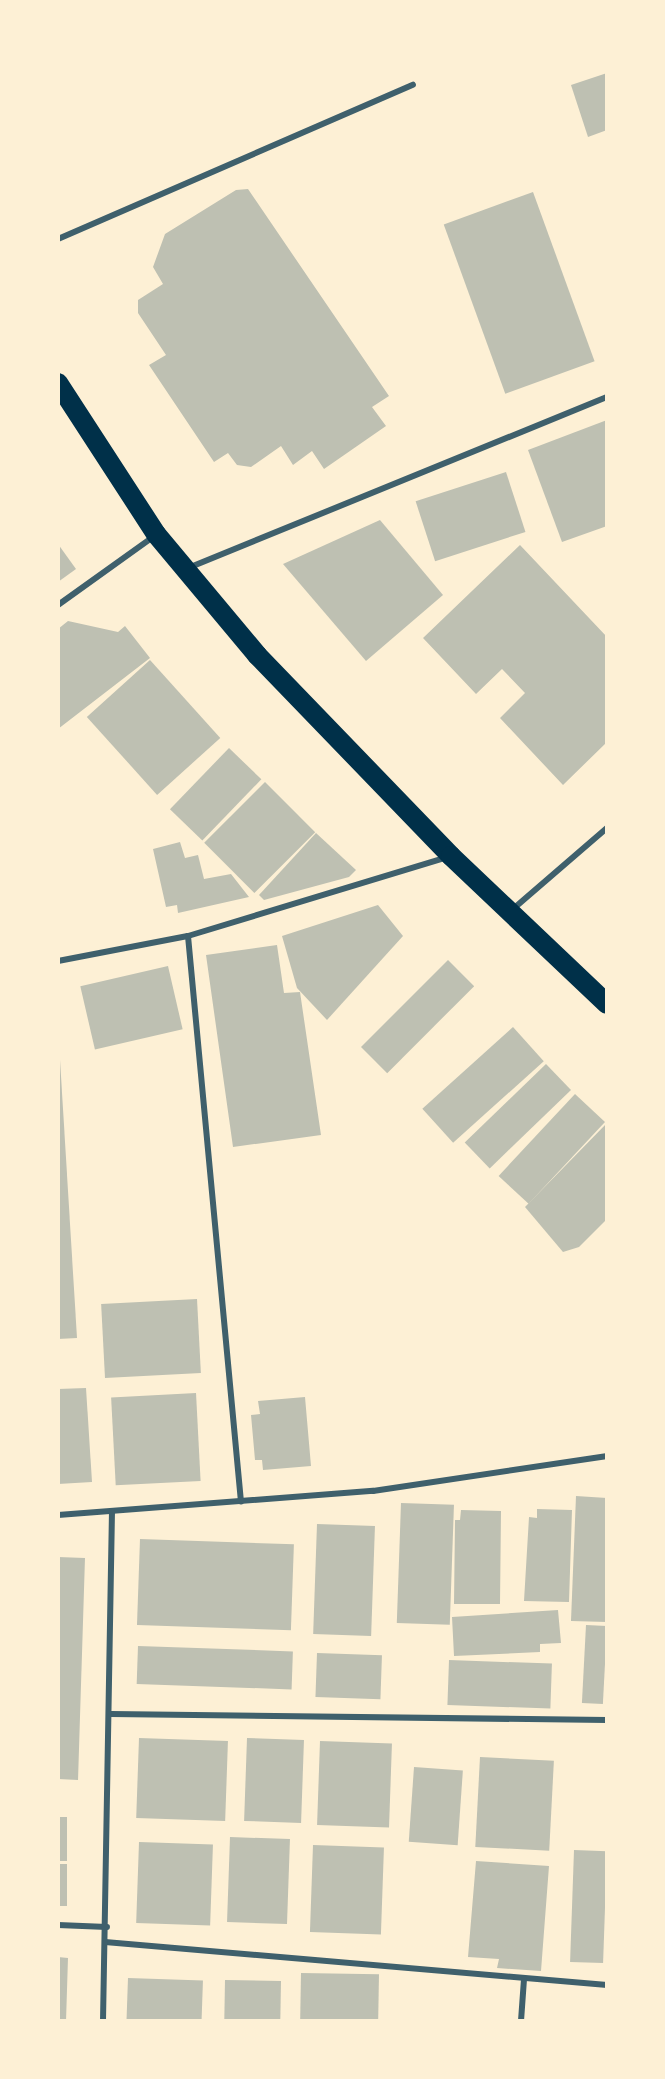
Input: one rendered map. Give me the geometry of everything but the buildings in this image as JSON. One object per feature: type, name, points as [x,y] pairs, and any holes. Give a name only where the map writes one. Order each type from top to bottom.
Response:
[{"type":"main road","points":[[58,383],[156,534],[257,655],[451,856],[607,1004]]},
{"type":"lane","points":[[58,239],[413,85]]},
{"type":"lane","points":[[183,570],[607,397]]},
{"type":"lane","points":[[58,605],[156,534]]},
{"type":"lane","points":[[510,911],[607,828]]},
{"type":"lane","points":[[58,961],[188,936],[451,856]]},
{"type":"lane","points":[[188,936],[241,1502]]},
{"type":"lane","points":[[58,1515],[373,1491],[607,1456]]},
{"type":"lane","points":[[103,2021],[111,1714],[112,1511]]},
{"type":"lane","points":[[111,1714],[607,1720]]},
{"type":"lane","points":[[58,1925],[107,1927]]},
{"type":"lane","points":[[105,1942],[607,1985]]},
{"type":"lane","points":[[521,2021],[524,1979]]}]
